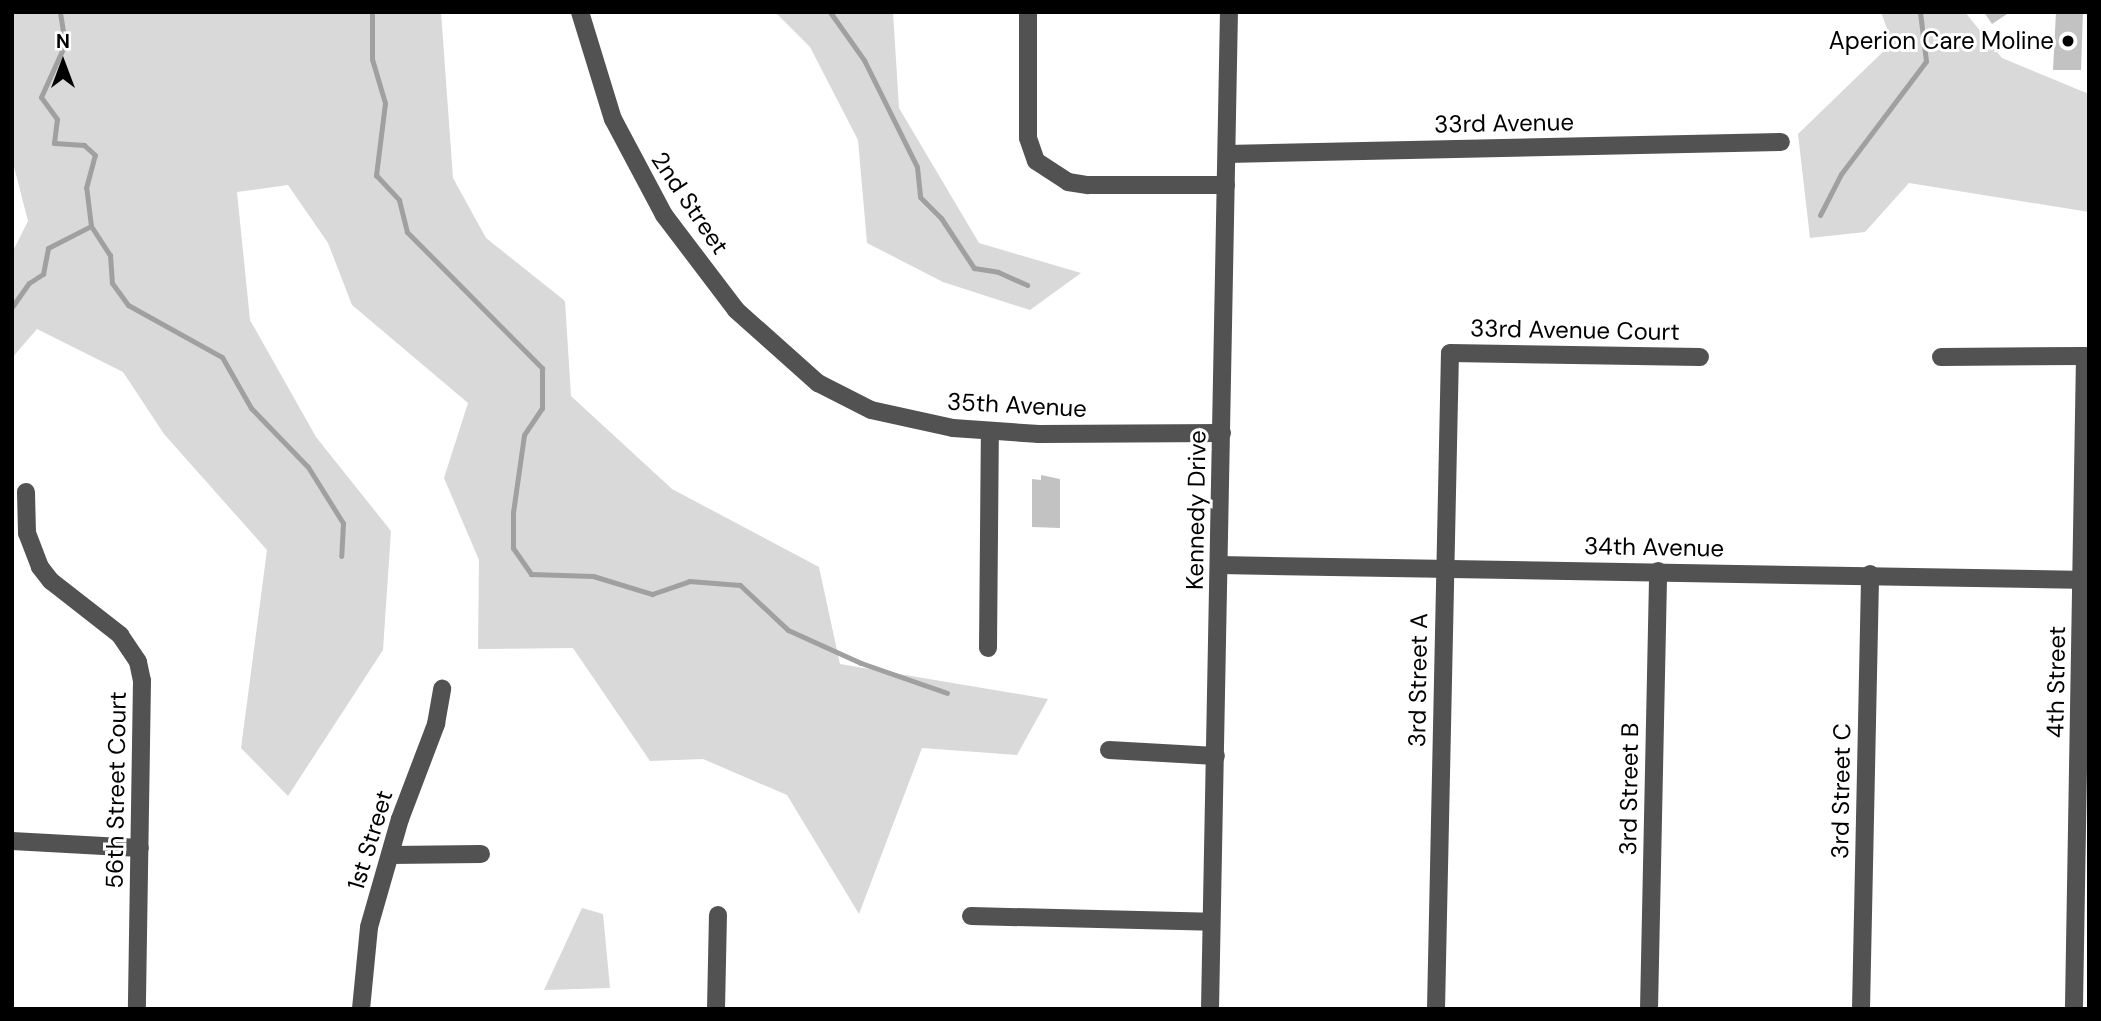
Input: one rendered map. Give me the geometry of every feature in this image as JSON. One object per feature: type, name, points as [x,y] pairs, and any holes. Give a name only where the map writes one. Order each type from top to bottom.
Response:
[{"type":"street","name":"2nd Street","points":[[580,12],[613,119],[670,223],[743,317],[818,383]]},
{"type":"street","points":[[1028,12],[1028,138],[1036,161],[1068,182],[1088,185],[1226,185]]},
{"type":"street","name":"Kennedy Drive","points":[[1210,1009],[1229,12]]},
{"type":"street","name":"33rd Avenue","points":[[1227,154],[1781,142]]},
{"type":"street","name":"33rd Avenue Court","points":[[1450,352],[1700,357]]},
{"type":"street","name":"3rd Street A","points":[[1436,1009],[1450,352]]},
{"type":"street","name":"4th Street","points":[[1941,356],[2085,356],[2086,580],[2074,1009]]},
{"type":"street","name":"35th Avenue","points":[[818,383],[892,416],[990,431],[1222,433]]},
{"type":"street","points":[[988,648],[990,431]]},
{"type":"street","name":"56th Street Court","points":[[26,492],[27,533],[40,567],[51,581],[120,635],[138,662],[144,701],[137,1009]]},
{"type":"street","name":"34th Avenue","points":[[1219,565],[1870,574],[2086,580]]},
{"type":"street","name":"3rd Street B","points":[[1649,1009],[1658,571]]},
{"type":"street","name":"3rd Street C","points":[[1861,1009],[1870,574]]},
{"type":"street","name":"1st Street","points":[[361,1009],[363,959],[390,855],[436,724],[442,690]]},
{"type":"street","points":[[1109,750],[1216,756]]},
{"type":"street","points":[[12,841],[140,848]]},
{"type":"street","points":[[390,855],[481,854]]},
{"type":"street","points":[[716,1009],[718,915]]},
{"type":"street","points":[[971,916],[1211,922]]},
{"type":"shaded area","points":[[12,12],[441,12],[453,178],[486,238],[565,301],[571,396],[672,489],[819,567],[840,664],[1048,699],[1017,755],[922,748],[859,914],[787,795],[703,759],[650,761],[573,648],[478,649],[479,560],[444,478],[468,403],[352,305],[328,243],[288,185],[237,192],[250,320],[316,437],[391,531],[383,650],[288,796],[241,748],[267,550],[164,434],[123,372],[37,329],[12,358],[12,253],[28,221],[12,159]]},
{"type":"shaded area","points":[[775,12],[893,12],[899,108],[979,243],[1081,273],[1030,310],[943,282],[867,243],[858,140],[810,47]]},
{"type":"shaded area","points":[[1881,12],[1965,12],[2002,58],[2089,94],[2089,212],[1909,183],[1865,232],[1810,238],[1798,134],[1892,43]]},
{"type":"shaded area","points":[[582,908],[603,914],[610,988],[544,990]]},
{"type":"building","name":"Aperion Care Moline","points":[[1984,12],[2010,12],[1992,24]]},
{"type":"building","name":"Aperion Care Moline","points":[[2056,12],[2083,12],[2081,70],[2053,70]]},
{"type":"building","points":[[1041,475],[1060,479],[1060,528],[1032,527],[1032,479],[1041,480]]},
{"type":"waterway","points":[[12,307],[29,283],[43,274],[48,248],[91,226],[86,188],[95,155],[84,145],[54,143],[57,119],[41,97],[65,44],[60,12]]},
{"type":"waterway","points":[[372,12],[372,59],[385,103],[376,175],[399,200],[407,232],[542,368],[542,408],[524,435],[513,512],[513,548],[531,574],[593,576],[652,594],[689,581],[740,585],[788,630],[861,663],[947,693]]},
{"type":"waterway","points":[[830,12],[864,60],[917,167],[920,197],[941,218],[974,268],[998,272],[1027,285]]},
{"type":"waterway","points":[[1820,215],[1841,174],[1926,61],[1920,12]]},
{"type":"waterway","points":[[91,226],[110,255],[112,283],[128,305],[222,357],[251,408],[308,467],[343,523],[341,556]]},
{"type":"place","name":"Aperion Care Moline","points":[[2068,41]]}]
